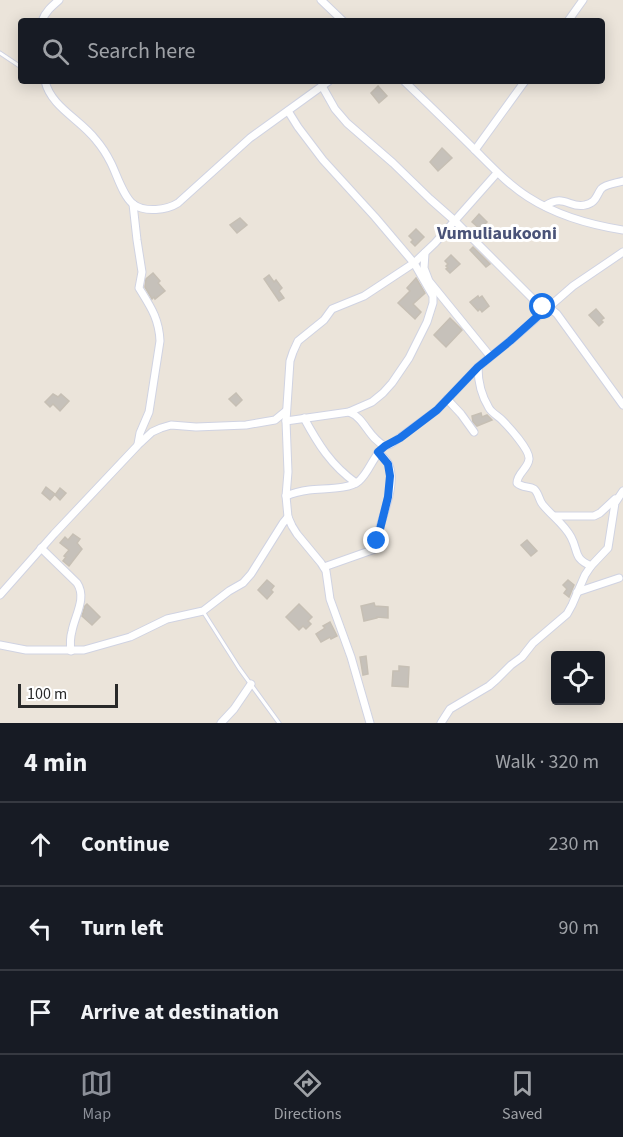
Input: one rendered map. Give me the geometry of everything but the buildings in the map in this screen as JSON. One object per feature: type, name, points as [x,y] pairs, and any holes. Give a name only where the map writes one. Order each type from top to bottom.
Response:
[{"type":"street","points":[[43,18],[59,0]]},
{"type":"street","points":[[321,0],[340,18]]},
{"type":"street","points":[[570,18],[583,0]]},
{"type":"street","points":[[46,84],[54,100],[95,138],[134,204],[142,272],[139,288],[153,310],[160,333],[149,412],[140,433],[138,445]]},
{"type":"street","points":[[134,204],[149,209],[172,207],[185,198],[244,142],[325,84]]},
{"type":"street","points":[[407,84],[497,173],[520,192],[575,219],[623,230]]},
{"type":"street","points":[[475,150],[523,84]]},
{"type":"street","points":[[322,86],[335,109],[347,123],[455,220],[535,301],[557,314],[623,405]]},
{"type":"street","points":[[286,421],[349,412],[372,402],[392,383],[409,358],[427,322],[433,303],[433,296],[414,263],[323,160],[288,111]]},
{"type":"street","points":[[370,723],[351,657],[330,599],[326,571],[297,534],[288,517],[286,411],[292,352],[298,341],[324,320],[332,309],[355,300],[414,263],[497,173]]},
{"type":"street","points":[[545,206],[558,201],[567,201],[579,206],[588,205],[598,197],[605,186],[623,181]]},
{"type":"street","points":[[286,496],[307,490],[345,487],[356,483],[364,475],[378,452],[437,410],[478,367],[548,307],[589,274],[623,252]]},
{"type":"street","points":[[425,253],[424,268],[429,281],[490,356]]},
{"type":"street","points":[[478,367],[479,384],[489,408],[525,447],[529,457],[517,483],[536,491],[541,503],[569,534],[579,558],[591,566]]},
{"type":"street","points":[[447,399],[474,432]]},
{"type":"street","points":[[0,595],[41,548],[152,432],[171,425],[196,427],[246,425],[275,420],[286,411]]},
{"type":"street","points":[[349,412],[358,417],[374,439],[385,446]]},
{"type":"street","points":[[304,418],[322,450],[343,473],[356,483]]},
{"type":"street","points":[[324,567],[375,549],[390,483],[388,464],[378,452]]},
{"type":"street","points":[[555,516],[594,516],[623,491]]},
{"type":"street","points":[[441,723],[450,709],[489,686],[570,609],[585,575],[608,548],[612,512],[617,498]]},
{"type":"street","points":[[0,645],[26,650],[84,650],[121,640],[167,619],[203,611],[243,583],[288,517]]},
{"type":"street","points":[[41,548],[81,589],[82,594],[72,632],[71,651]]},
{"type":"street","points":[[577,592],[620,578]]},
{"type":"street","points":[[221,723],[239,703],[251,684]]},
{"type":"lane","points":[[0,53],[18,65]]},
{"type":"lane","points":[[203,611],[279,723]]},
{"type":"district","name":"Vumuliaukooni","points":[[497,233]]},
{"type":"route","points":[[377,541],[390,490],[390,470],[378,452],[437,410],[478,367],[548,307],[543,307]]}]
